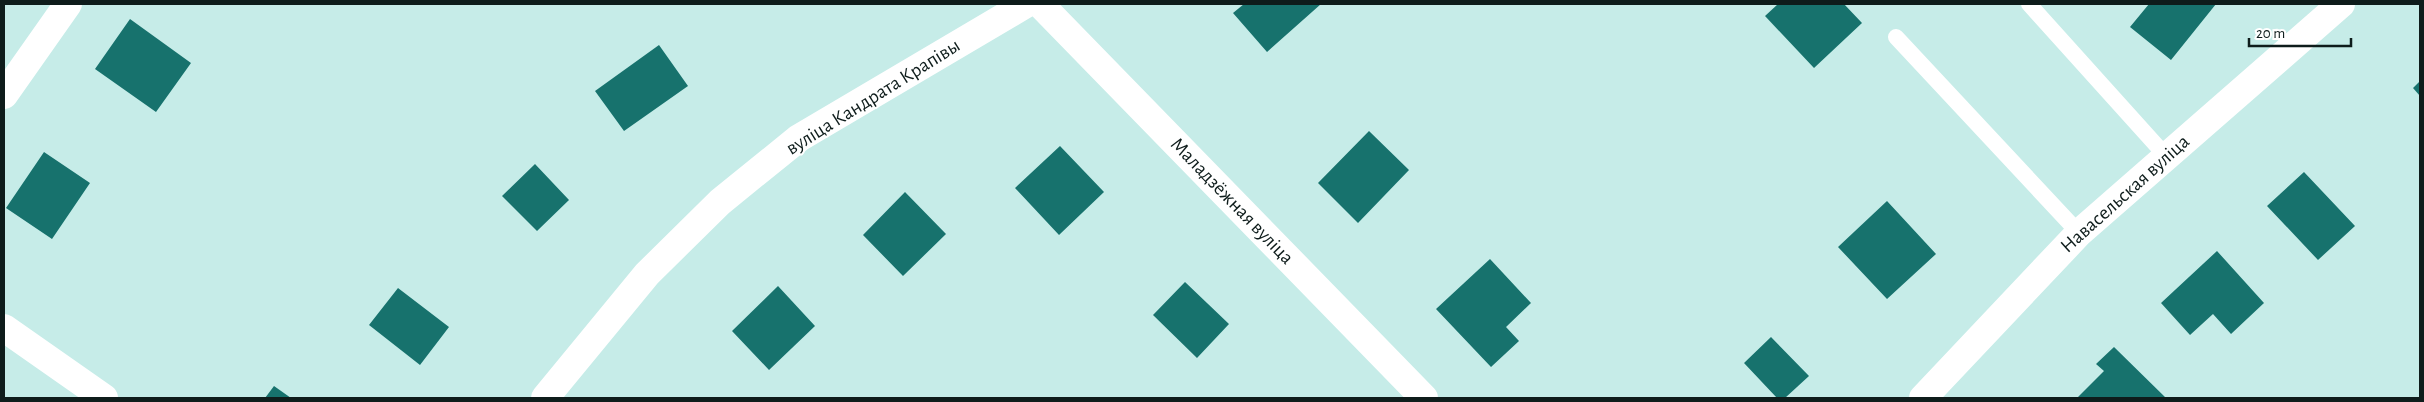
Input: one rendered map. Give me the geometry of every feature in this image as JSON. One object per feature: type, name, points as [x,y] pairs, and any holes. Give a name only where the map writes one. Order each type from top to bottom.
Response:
[{"type":"street","points":[[4,95],[68,4]]},
{"type":"street","name":"вуліца Кандрата Крапівы","points":[[545,398],[647,274],[720,202],[799,138],[1026,4]]},
{"type":"street","name":"Маладзёжная вуліца","points":[[1040,4],[1424,398]]},
{"type":"street","name":"Навасельская вуліца","points":[[1923,398],[2079,233],[2341,4]]},
{"type":"street","points":[[4,328],[104,398]]},
{"type":"lane","points":[[2029,4],[2166,156]]},
{"type":"lane","points":[[1896,37],[2079,233]]},
{"type":"building","points":[[1244,4],[1321,4],[1267,52],[1233,13]]},
{"type":"building","points":[[1778,4],[1844,4],[1862,23],[1814,68],[1765,16]]},
{"type":"building","points":[[2149,4],[2216,4],[2171,60],[2130,27]]},
{"type":"building","points":[[130,19],[191,63],[156,112],[95,69]]},
{"type":"building","points":[[659,45],[688,86],[624,131],[595,91]]},
{"type":"building","points":[[2420,81],[2420,96],[2413,88]]},
{"type":"building","points":[[1369,131],[1409,170],[1358,223],[1318,183]]},
{"type":"building","points":[[1060,146],[1104,192],[1059,235],[1015,188]]},
{"type":"building","points":[[44,152],[90,183],[52,239],[6,208]]},
{"type":"building","points":[[535,164],[569,200],[537,231],[502,196]]},
{"type":"building","points":[[2304,172],[2355,226],[2318,260],[2267,206]]},
{"type":"building","points":[[905,192],[946,234],[903,276],[863,235]]},
{"type":"building","points":[[1887,201],[1936,254],[1887,299],[1838,247]]},
{"type":"building","points":[[2217,251],[2264,303],[2231,334],[2213,314],[2190,335],[2161,303]]},
{"type":"building","points":[[1490,259],[1531,303],[1506,327],[1519,341],[1491,367],[1436,309]]},
{"type":"building","points":[[1185,282],[1229,324],[1197,358],[1153,315]]},
{"type":"building","points":[[778,286],[815,326],[769,370],[732,331]]},
{"type":"building","points":[[398,288],[449,327],[420,365],[369,325]]},
{"type":"building","points":[[1771,337],[1809,376],[1785,398],[1777,398],[1744,363]]},
{"type":"building","points":[[2114,347],[2166,398],[2077,398],[2104,371],[2096,364]]},
{"type":"building","points":[[274,386],[291,398],[265,398]]}]
